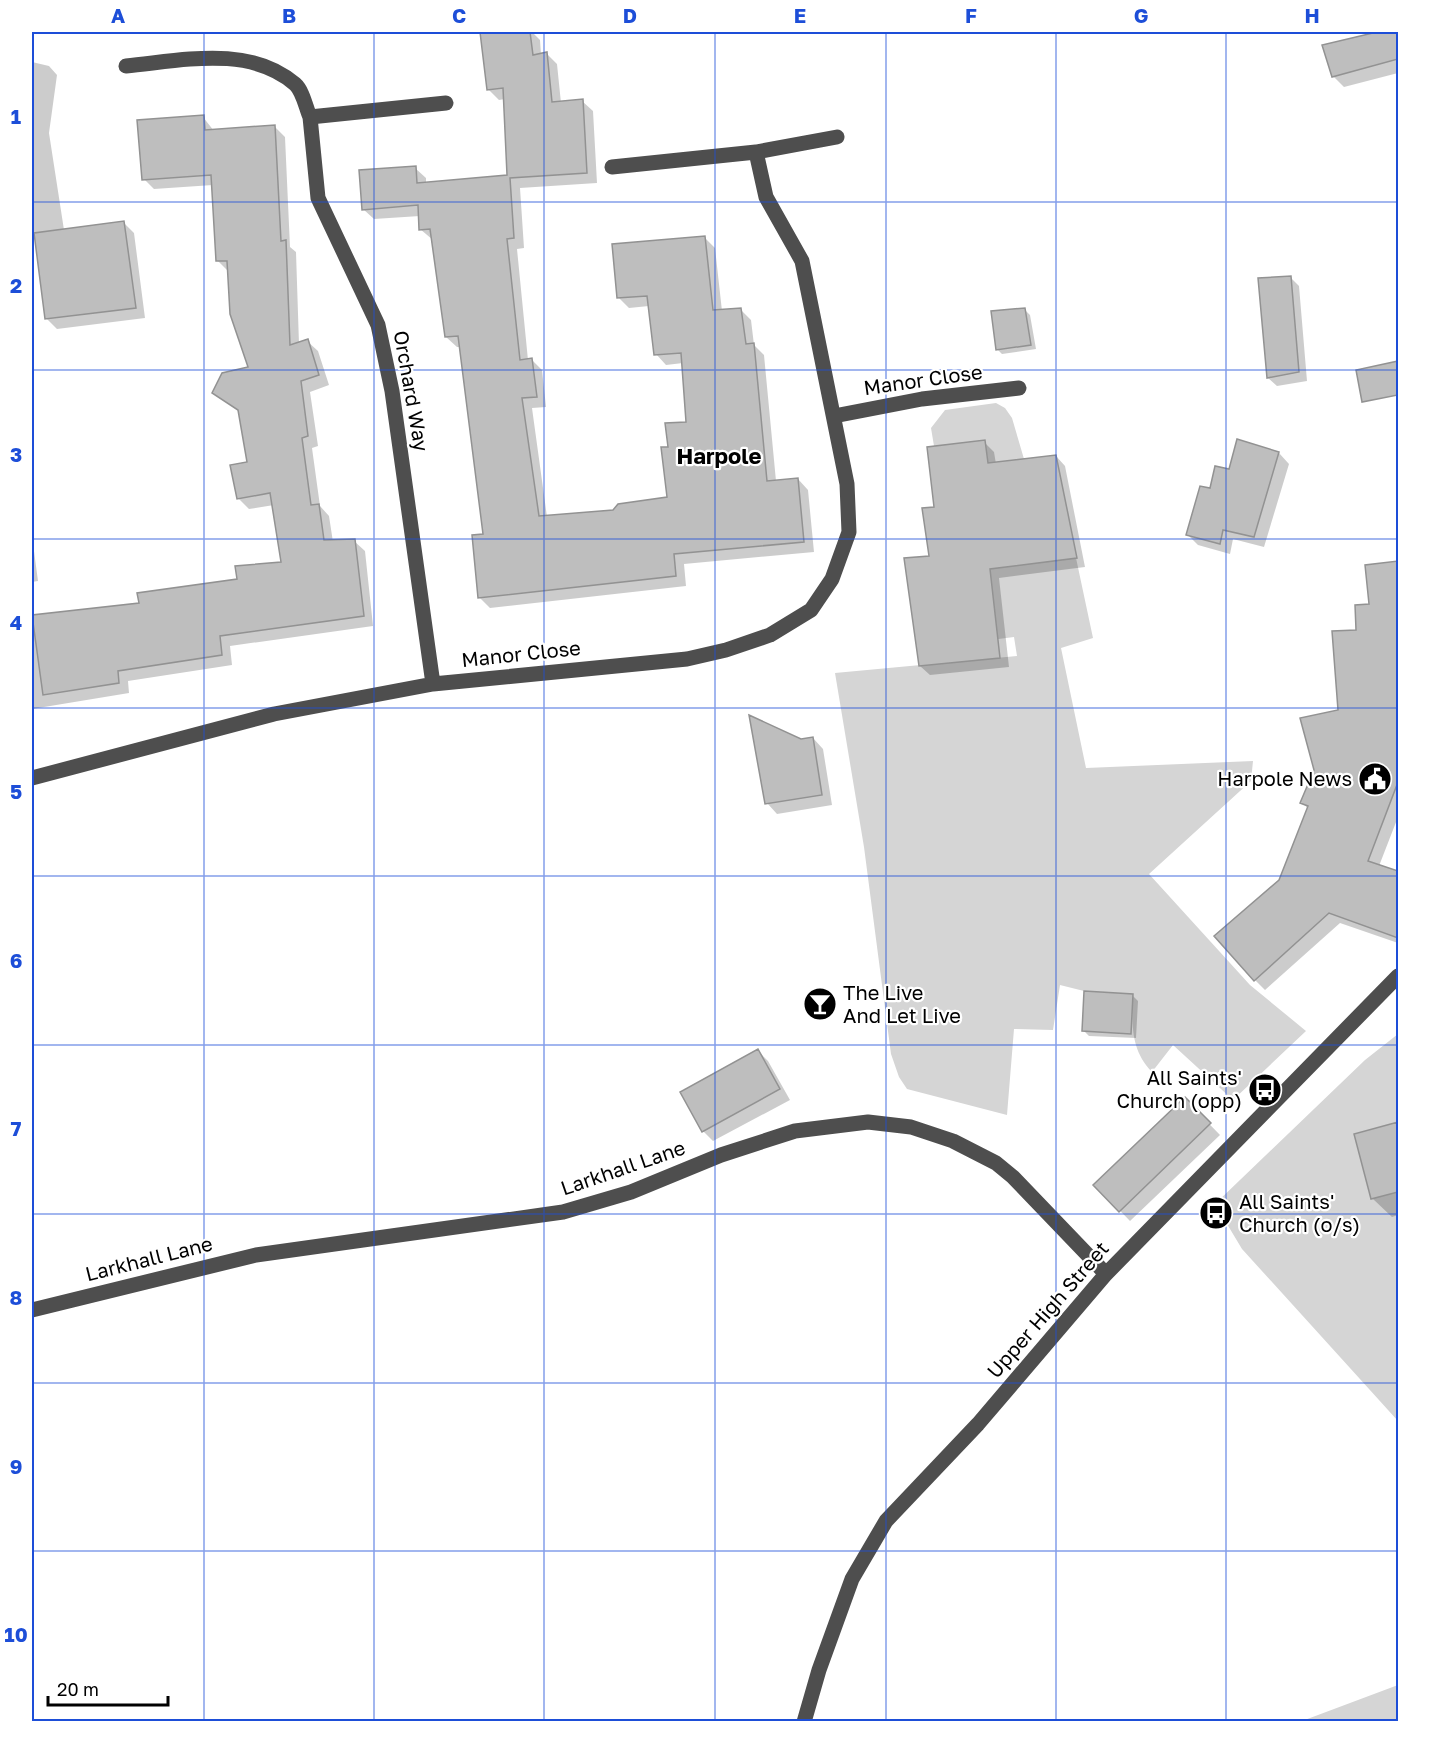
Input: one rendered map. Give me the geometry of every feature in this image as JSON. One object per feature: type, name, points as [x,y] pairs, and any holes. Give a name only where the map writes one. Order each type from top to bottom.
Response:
[{"type":"street","name":"Orchard Way","points":[[126,66],[228,58],[262,64],[297,85],[310,117],[318,198],[378,325],[392,391],[433,684]]},
{"type":"street","points":[[310,117],[446,103]]},
{"type":"street","points":[[612,167],[756,152],[837,137]]},
{"type":"street","name":"Manor Close","points":[[32,778],[274,714],[433,684],[687,659],[726,650],[770,635],[811,610],[832,579],[849,532],[847,484],[802,261],[766,197],[756,152]]},
{"type":"street","name":"Manor Close","points":[[834,416],[922,399],[1019,388]]},
{"type":"street","name":"Upper High Street","points":[[804,1722],[852,1579],[886,1521],[978,1424],[1106,1274],[1398,976]]},
{"type":"street","name":"Larkhall Lane","points":[[32,1310],[256,1255],[562,1212],[631,1192],[721,1155],[795,1131],[868,1122],[911,1127],[953,1141],[996,1163],[1106,1274]]},
{"type":"shaded area","points":[[996,403],[1005,408],[1012,418],[1024,459],[1076,558],[1093,638],[1061,648],[1086,768],[1253,761],[1251,781],[1149,874],[1250,985],[1306,1031],[1233,1100],[1173,1045],[1152,1072],[1136,1045],[1133,1026],[1133,994],[1084,991],[1060,985],[1053,1030],[1014,1029],[1007,1115],[907,1089],[899,1077],[891,1054],[864,847],[835,673],[1017,656],[1014,637],[983,641],[996,625],[988,562],[994,501],[985,441],[934,446],[931,428],[945,410]]},
{"type":"shaded area","points":[[1398,1034],[1398,1421],[1242,1249],[1215,1204],[1365,1060]]},
{"type":"shaded area","points":[[1398,1685],[1398,1721],[1302,1721]]},
{"type":"building","points":[[480,32],[530,32],[533,55],[547,52],[552,102],[583,99],[587,173],[510,178],[514,238],[507,239],[520,360],[532,358],[537,397],[522,398],[539,516],[613,510],[618,504],[667,497],[661,447],[668,447],[665,423],[686,422],[681,353],[654,355],[647,296],[617,298],[612,244],[705,236],[713,310],[741,308],[746,344],[754,343],[767,481],[798,478],[804,542],[674,554],[676,576],[478,598],[472,535],[483,534],[458,336],[445,337],[430,229],[419,230],[418,205],[362,210],[359,170],[416,166],[417,183],[507,175],[503,88],[487,90]]},
{"type":"building","points":[[1377,32],[1398,32],[1398,59],[1332,77],[1322,45]]},
{"type":"building","points":[[204,115],[205,130],[275,125],[281,241],[286,240],[290,345],[308,339],[319,375],[301,381],[308,436],[302,438],[311,505],[319,504],[324,540],[355,539],[364,616],[220,636],[222,655],[118,671],[119,683],[43,695],[32,615],[139,603],[137,593],[237,579],[235,566],[281,562],[270,493],[237,499],[230,465],[247,462],[238,410],[212,393],[222,373],[248,367],[230,314],[227,261],[216,261],[211,175],[142,180],[137,120]]},
{"type":"building","points":[[124,221],[136,308],[45,319],[34,233]]},
{"type":"building","points":[[1291,276],[1299,372],[1267,378],[1258,278]]},
{"type":"building","points":[[1025,308],[1031,345],[996,350],[991,311]]},
{"type":"building","points":[[1398,361],[1398,395],[1362,402],[1356,370]]},
{"type":"building","points":[[1237,439],[1279,452],[1254,537],[1223,530],[1220,544],[1186,535],[1200,486],[1210,488],[1215,466],[1229,469]]},
{"type":"building","points":[[985,440],[988,463],[1056,455],[1077,558],[990,569],[1000,658],[919,666],[904,558],[929,556],[922,508],[934,507],[927,447]]},
{"type":"building","points":[[1398,561],[1398,782],[1368,861],[1398,871],[1398,938],[1329,913],[1254,981],[1214,936],[1279,880],[1308,806],[1300,803],[1314,770],[1300,718],[1338,710],[1332,631],[1356,630],[1355,605],[1369,604],[1365,565]]},
{"type":"building","points":[[749,715],[801,739],[813,737],[822,795],[765,804]]},
{"type":"building","points":[[1084,991],[1133,994],[1131,1034],[1082,1031]]},
{"type":"building","points":[[758,1049],[780,1089],[702,1132],[680,1092]]},
{"type":"building","points":[[1185,1097],[1211,1123],[1119,1212],[1093,1185]]},
{"type":"building","points":[[1398,1122],[1398,1192],[1371,1199],[1354,1134]]},
{"type":"place","name":"Harpole News","points":[[1375,779]]},
{"type":"place","name":"The Live And Let Live","points":[[820,1004]]},
{"type":"place","name":"All Saints' Church (opp)","points":[[1265,1090]]},
{"type":"place","name":"All Saints' Church (o/s)","points":[[1216,1213]]},
{"type":"district","name":"Harpole","points":[[719,456]]}]
